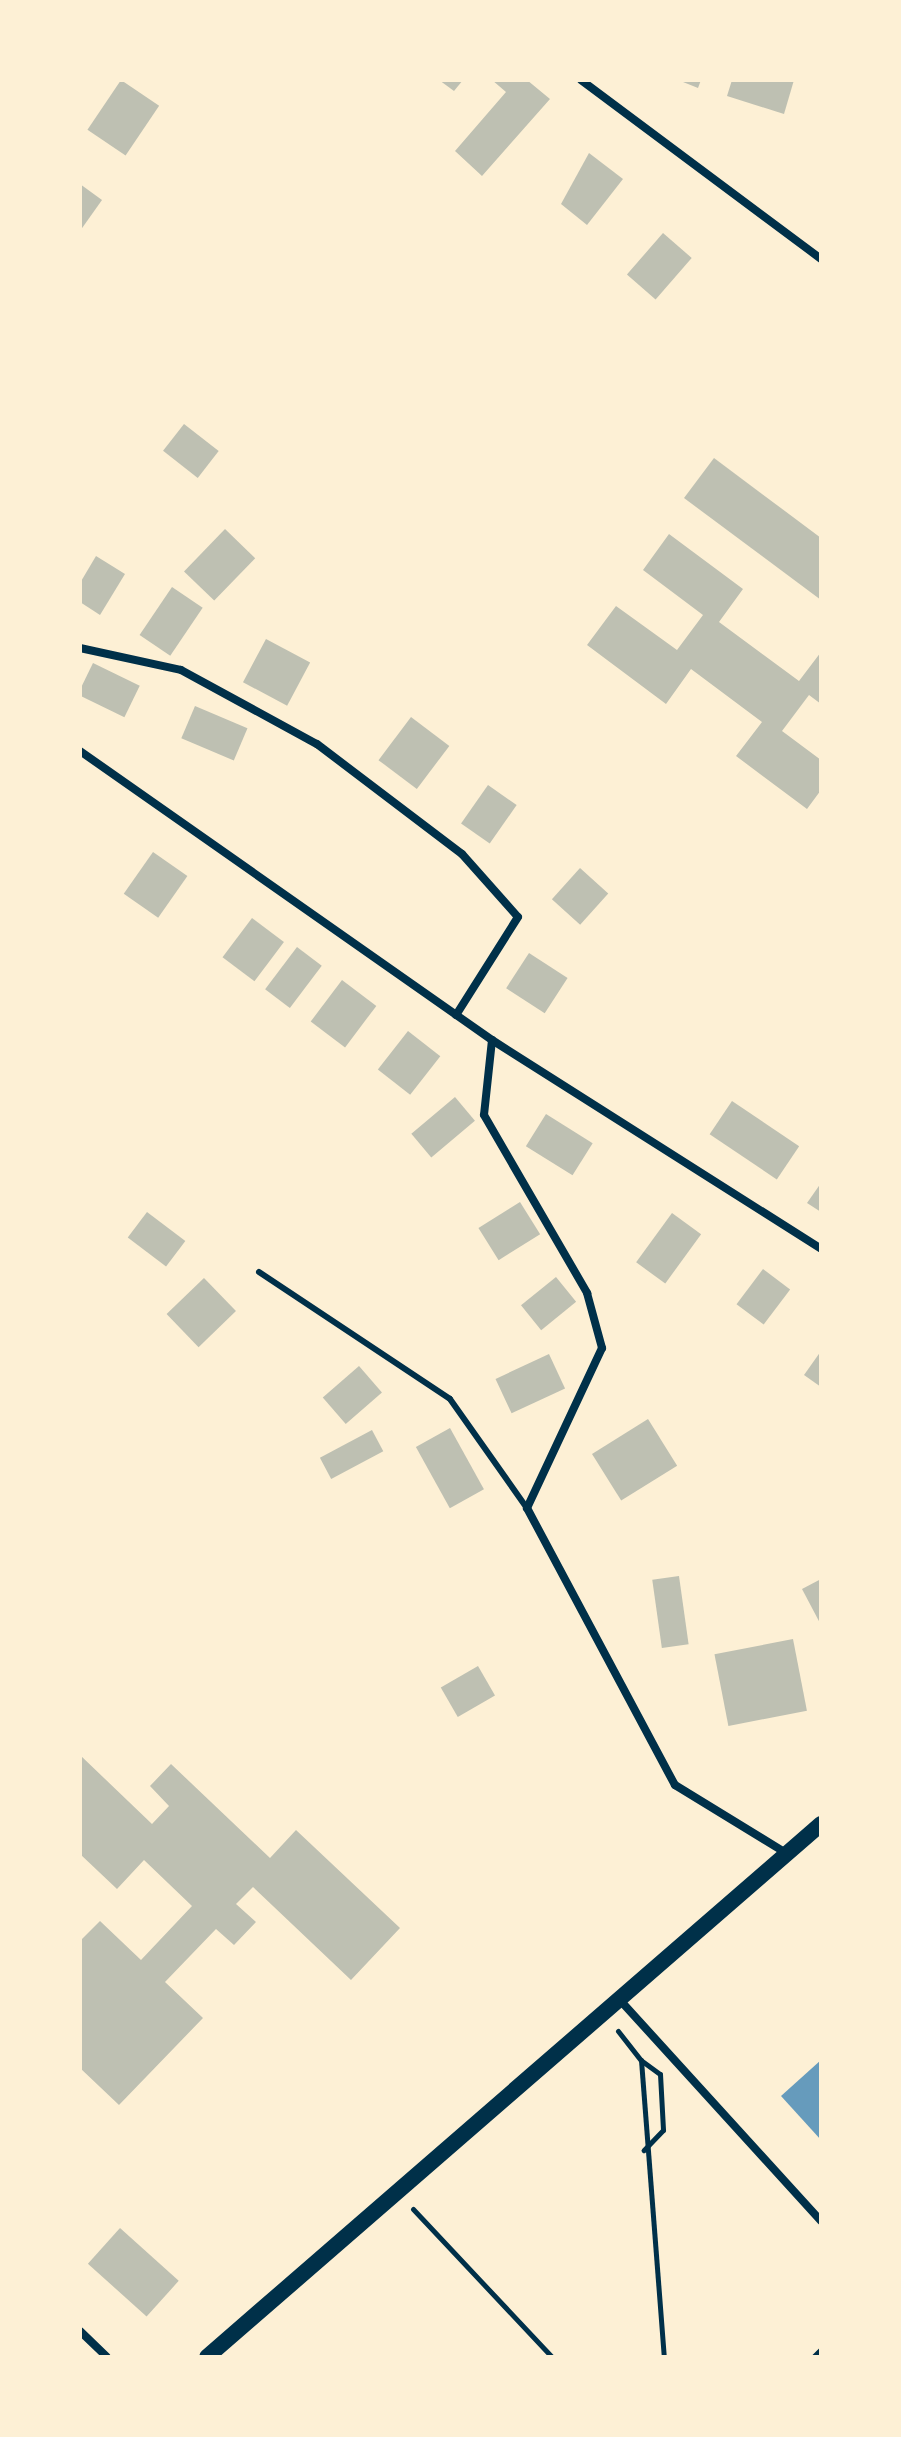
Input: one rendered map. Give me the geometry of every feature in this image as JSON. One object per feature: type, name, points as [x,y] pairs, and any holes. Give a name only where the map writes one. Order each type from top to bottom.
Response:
[{"type":"main road","points":[[207,2357],[821,1824]]},
{"type":"street","points":[[581,80],[821,259]]},
{"type":"street","points":[[80,648],[181,670],[304,736],[462,854],[518,917],[456,1015]]},
{"type":"street","points":[[80,751],[492,1040],[821,1249]]},
{"type":"street","points":[[492,1040],[484,1115],[587,1293],[602,1348],[527,1508],[675,1785],[786,1853]]},
{"type":"street","points":[[618,1999],[821,2221]]},
{"type":"street","points":[[80,2331],[107,2357]]},
{"type":"lane","points":[[259,1272],[450,1399],[527,1508]]},
{"type":"path","points":[[616,2029],[641,2060],[660,2074],[663,2130],[643,2150]]},
{"type":"path","points":[[641,2060],[643,2150],[664,2357]]},
{"type":"path","points":[[413,2208],[552,2357]]},
{"type":"path","points":[[813,2357],[821,2349]]},
{"type":"water","points":[[821,2060],[821,2140],[781,2096]]},
{"type":"building","points":[[121,80],[159,106],[126,155],[87,130]]},
{"type":"building","points":[[439,80],[463,80],[454,91]]},
{"type":"building","points":[[492,80],[527,80],[550,99],[482,176],[455,151],[506,92]]},
{"type":"building","points":[[678,80],[701,80],[698,88]]},
{"type":"building","points":[[732,80],[794,80],[784,114],[727,96]]},
{"type":"building","points":[[589,153],[623,179],[587,225],[561,204]]},
{"type":"building","points":[[80,184],[102,200],[80,231]]},
{"type":"building","points":[[663,233],[692,258],[656,299],[627,275]]},
{"type":"building","points":[[184,424],[219,451],[198,478],[163,451]]},
{"type":"building","points":[[714,458],[821,538],[821,600],[684,498]]},
{"type":"building","points":[[225,529],[255,558],[214,601],[184,571]]},
{"type":"building","points":[[669,534],[743,589],[719,622],[799,681],[821,652],[821,704],[809,695],[782,731],[821,760],[821,790],[807,809],[736,756],[762,722],[691,669],[666,704],[587,645],[616,606],[677,650],[703,615],[643,570]]},
{"type":"building","points":[[96,556],[125,574],[100,615],[80,602],[80,583]]},
{"type":"building","points":[[172,587],[203,608],[170,656],[140,635]]},
{"type":"building","points":[[266,639],[310,662],[287,706],[243,682]]},
{"type":"building","points":[[93,663],[140,686],[124,717],[80,696]]},
{"type":"building","points":[[195,706],[247,728],[234,760],[181,738]]},
{"type":"building","points":[[411,717],[449,746],[417,789],[379,760]]},
{"type":"building","points":[[488,785],[517,805],[490,844],[461,824]]},
{"type":"building","points":[[153,852],[187,876],[158,918],[124,894]]},
{"type":"building","points":[[580,868],[608,893],[580,925],[552,899]]},
{"type":"building","points":[[252,918],[284,942],[254,981],[223,957]]},
{"type":"building","points":[[297,947],[322,966],[290,1008],[265,989]]},
{"type":"building","points":[[529,953],[568,978],[545,1013],[506,988]]},
{"type":"building","points":[[342,980],[376,1006],[345,1047],[311,1022]]},
{"type":"building","points":[[408,1031],[440,1056],[410,1095],[378,1070]]},
{"type":"building","points":[[455,1097],[475,1121],[431,1157],[411,1134]]},
{"type":"building","points":[[732,1101],[799,1146],[777,1179],[710,1134]]},
{"type":"building","points":[[546,1114],[593,1143],[573,1175],[526,1146]]},
{"type":"building","points":[[821,1183],[821,1212],[807,1203]]},
{"type":"building","points":[[520,1202],[540,1234],[499,1260],[478,1228]]},
{"type":"building","points":[[147,1212],[185,1241],[166,1266],[128,1238]]},
{"type":"building","points":[[672,1213],[701,1234],[665,1284],[636,1262]]},
{"type":"building","points":[[763,1269],[790,1289],[764,1325],[737,1304]]},
{"type":"building","points":[[556,1277],[576,1302],[541,1330],[521,1305]]},
{"type":"building","points":[[204,1278],[236,1311],[199,1347],[167,1314]]},
{"type":"building","points":[[821,1351],[821,1387],[804,1375]]},
{"type":"building","points":[[549,1354],[565,1388],[512,1413],[496,1379]]},
{"type":"building","points":[[359,1366],[382,1392],[346,1424],[323,1397]]},
{"type":"building","points":[[648,1419],[677,1466],[621,1501],[592,1454]]},
{"type":"building","points":[[450,1428],[484,1489],[450,1508],[416,1447]]},
{"type":"building","points":[[372,1430],[383,1451],[331,1479],[320,1458]]},
{"type":"building","points":[[679,1576],[689,1644],[662,1648],[652,1580]]},
{"type":"building","points":[[821,1579],[821,1625],[802,1589]]},
{"type":"building","points":[[793,1639],[807,1711],[728,1726],[714,1654]]},
{"type":"building","points":[[478,1666],[495,1695],[458,1717],[441,1688]]},
{"type":"building","points":[[80,1755],[152,1824],[169,1806],[150,1786],[171,1764],[270,1858],[296,1830],[400,1928],[351,1980],[253,1887],[236,1904],[256,1922],[234,1945],[216,1929],[165,1982],[203,2018],[119,2105],[80,2068],[80,1941],[100,1921],[141,1960],[192,1906],[144,1860],[117,1889],[80,1854]]},
{"type":"building","points":[[120,2228],[179,2281],[147,2317],[88,2264]]}]
